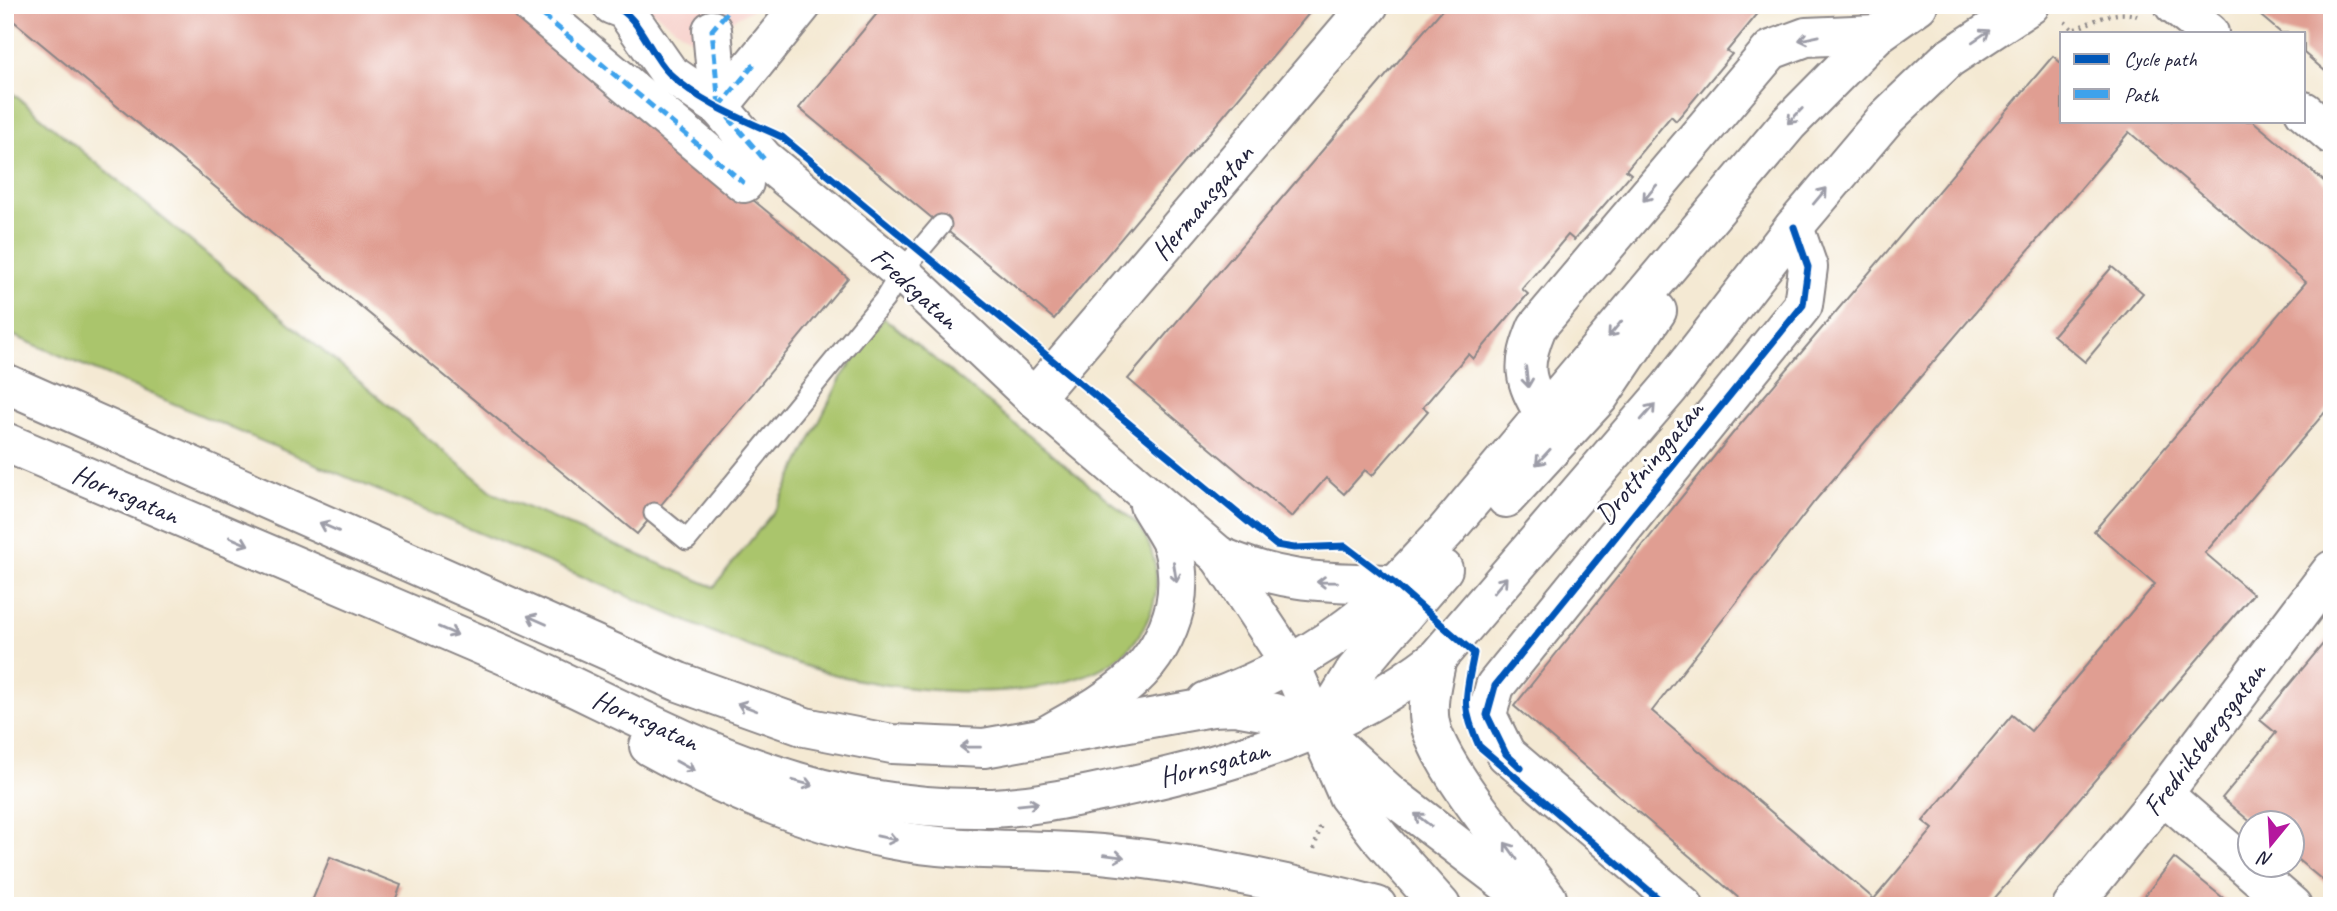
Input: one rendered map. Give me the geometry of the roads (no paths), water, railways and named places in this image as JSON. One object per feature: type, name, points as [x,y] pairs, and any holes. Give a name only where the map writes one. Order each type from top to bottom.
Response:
[{"type":"main road","points":[[531,5],[744,183]]},
{"type":"main road","points":[[719,107],[802,5]]},
{"type":"main road","name":"Hermansgatan","points":[[1034,398],[1369,5]]},
{"type":"main road","points":[[1168,716],[1248,686],[1290,663],[1349,626],[1395,584],[1445,532],[1787,124],[1877,34],[1918,5]]},
{"type":"main road","name":"Fredsgatan","points":[[620,7],[669,73],[719,107],[764,159],[901,272],[1034,398],[1219,556]]},
{"type":"main road","name":"Drottninggatan","points":[[1437,658],[1669,388],[1794,227],[1888,117],[1948,59],[2043,9]]},
{"type":"main road","points":[[2158,12],[2207,32]]},
{"type":"main road","points":[[712,30],[719,107]]},
{"type":"main road","points":[[1544,414],[1527,385],[1526,354],[1537,327],[1771,50],[1806,37],[1877,34]]},
{"type":"main road","points":[[719,107],[782,138]]},
{"type":"main road","points":[[2306,113],[2332,135]]},
{"type":"main road","points":[[1319,730],[1355,671],[1599,397],[1643,335],[1707,221]]},
{"type":"main road","name":"Drottninggatan","points":[[1684,906],[1506,754],[1487,715],[1495,686],[1803,305],[1808,267],[1794,227]]},
{"type":"main road","name":"Hornsgatan","points":[[5,383],[590,643],[761,712],[816,729],[892,744],[984,748],[1236,706],[1274,713],[1319,730],[1391,795],[1536,906]]},
{"type":"main road","name":"Hornsgatan","points":[[5,442],[502,654],[649,723],[769,773],[834,791],[921,806],[984,808],[1057,801],[1231,761],[1319,730],[1398,688],[1437,658]]},
{"type":"main road","points":[[1037,740],[1109,700],[1148,666],[1169,632],[1178,590],[1171,543],[1139,488]]},
{"type":"main road","points":[[1219,556],[1274,577],[1300,582],[1395,584]]},
{"type":"main road","points":[[1219,556],[1290,663],[1348,796],[1382,840],[1441,906]]},
{"type":"main road","name":"Fredriksbergsgatan","points":[[2072,906],[2164,794],[2332,570]]},
{"type":"main road","points":[[502,654],[559,693],[698,773],[760,801],[821,821],[891,840],[1101,854],[1189,866],[1287,884],[1377,906]]},
{"type":"main road","points":[[1290,663],[1386,672],[1437,658],[1429,719],[1435,742],[1460,782],[1552,906]]},
{"type":"main road","points":[[1231,761],[1274,713],[1287,681],[1290,663]]},
{"type":"main road","points":[[2164,794],[2292,906]]},
{"type":"lane","points":[[654,513],[687,540],[884,300],[901,272],[941,225]]}]
